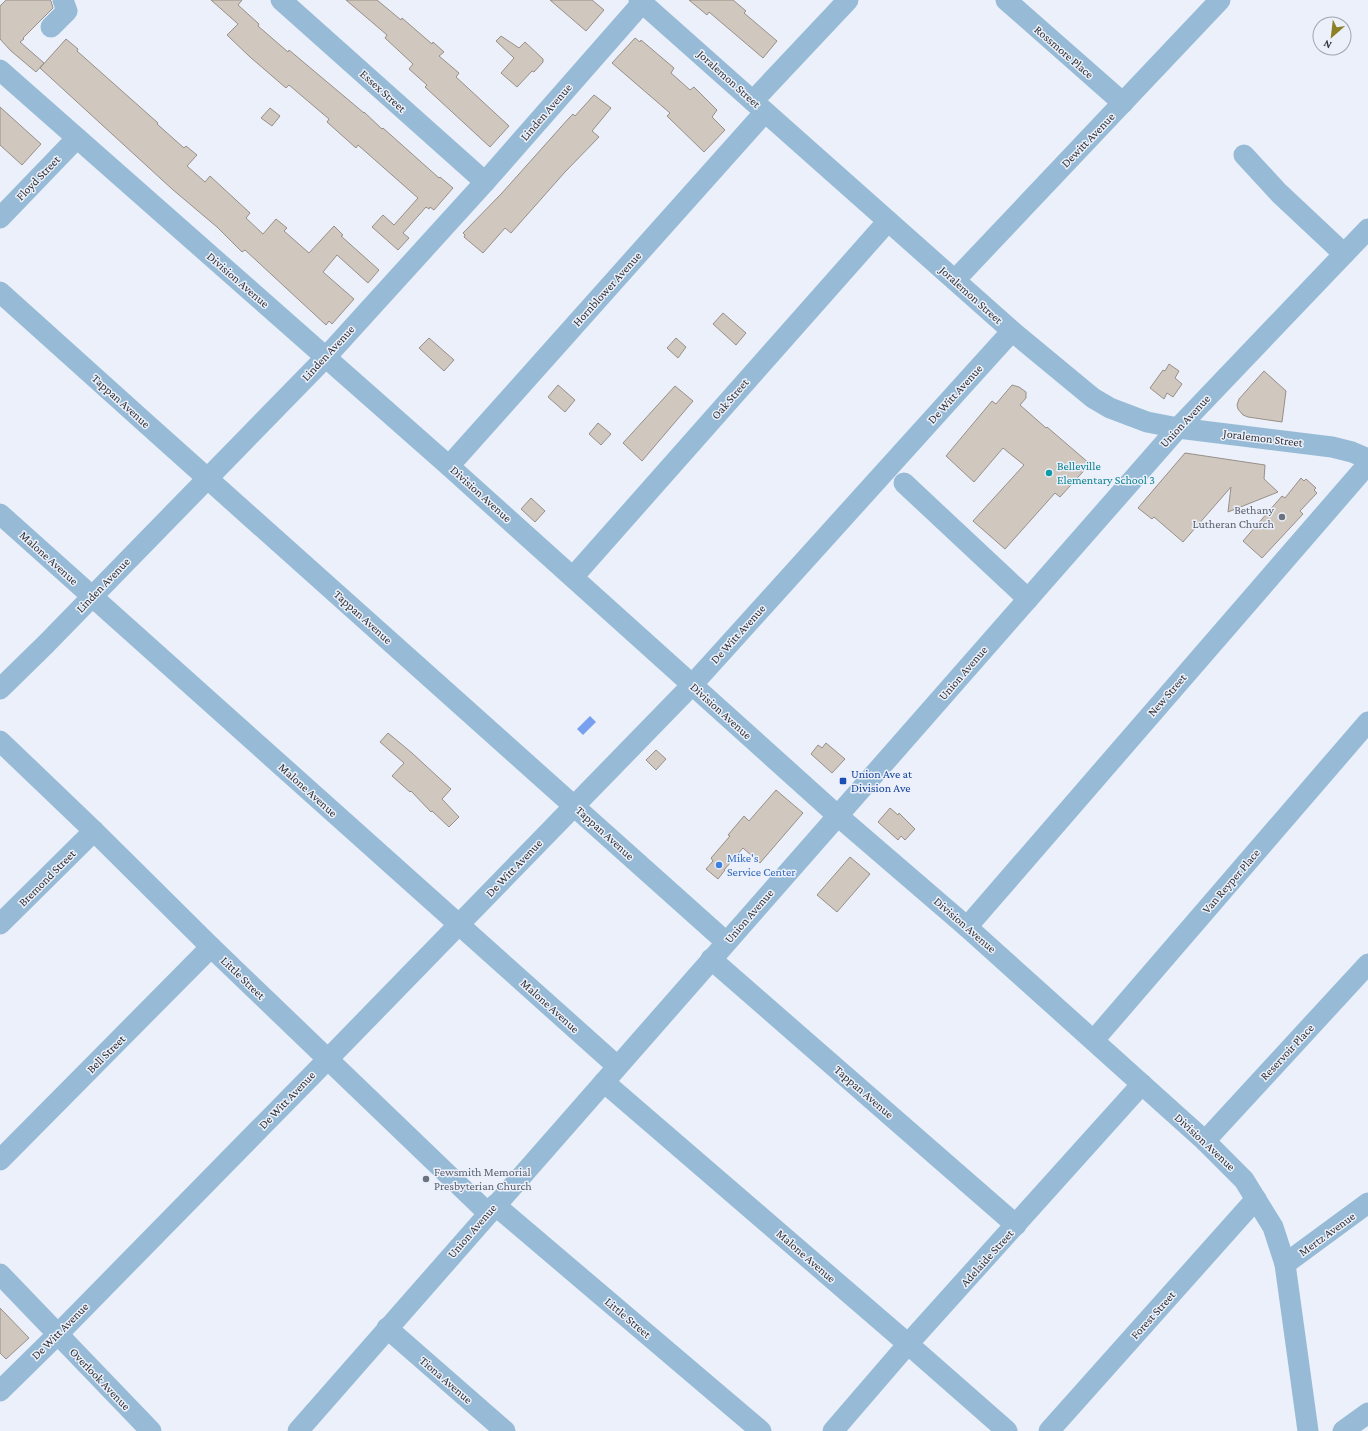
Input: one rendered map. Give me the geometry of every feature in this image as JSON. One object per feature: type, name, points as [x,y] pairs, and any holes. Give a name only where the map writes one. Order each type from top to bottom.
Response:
[{"type":"street","points":[[51,27],[67,12],[63,0]]},
{"type":"street","name":"Essex Street","points":[[281,0],[485,182]]},
{"type":"street","name":"Hornblower Avenue","points":[[449,466],[759,106],[848,0]]},
{"type":"street","name":"Rossmore Place","points":[[1006,0],[1123,104]]},
{"type":"street","name":"Dewitt Avenue","points":[[955,280],[1220,0]]},
{"type":"street","name":"Linden Avenue","points":[[0,689],[46,644],[326,357],[485,182],[641,1]]},
{"type":"street","name":"Joralemon Street","points":[[641,1],[1012,331],[1093,398],[1110,408],[1147,422],[1178,428],[1332,447],[1352,452],[1368,459]]},
{"type":"street","name":"Division Avenue","points":[[0,70],[449,466],[838,816],[967,927],[1094,1040],[1205,1141],[1244,1180],[1273,1228],[1285,1264],[1308,1431]]},
{"type":"street","name":"Floyd Street","points":[[0,218],[77,138]]},
{"type":"street","points":[[1244,155],[1279,193],[1344,254]]},
{"type":"street","name":"Oak Street","points":[[573,577],[888,221]]},
{"type":"street","name":"Union Avenue","points":[[298,1431],[491,1209],[1178,428],[1368,229]]},
{"type":"street","name":"Tappan Avenue","points":[[0,292],[207,479],[726,942]]},
{"type":"street","name":"De Witt Avenue","points":[[0,1391],[328,1059],[692,685],[1012,331]]},
{"type":"street","name":"New Street","points":[[967,927],[1368,464]]},
{"type":"street","points":[[904,483],[1028,599]]},
{"type":"street","name":"Malone Avenue","points":[[0,514],[617,1066]]},
{"type":"street","name":"Van Reyper Place","points":[[1094,1040],[1368,722]]},
{"type":"street","name":"Little Street","points":[[0,741],[328,1059],[491,1209],[761,1431]]},
{"type":"street","name":"Bremond Street","points":[[0,924],[94,831]]},
{"type":"street","name":"Bell Street","points":[[0,1160],[211,947]]},
{"type":"street","name":"Tappan Avenue","points":[[711,959],[1016,1225]]},
{"type":"street","name":"Reservoir Place","points":[[1205,1141],[1368,964]]},
{"type":"street","name":"Malone Avenue","points":[[604,1082],[1007,1431]]},
{"type":"street","name":"Adelaide Street","points":[[833,1431],[908,1344],[1142,1084]]},
{"type":"street","name":"Forest Street","points":[[1049,1431],[1256,1199]]},
{"type":"street","name":"Mertz Avenue","points":[[1285,1264],[1368,1203]]},
{"type":"street","name":"Overlook Avenue","points":[[0,1274],[57,1335],[151,1431]]},
{"type":"street","name":"Tiona Avenue","points":[[387,1328],[505,1431]]},
{"type":"street","points":[[1343,1431],[1368,1413]]},
{"type":"water","points":[[590,716],[596,722],[583,735],[577,729]]},
{"type":"building","points":[[6,0],[51,1],[53,8],[20,42],[44,63],[36,72],[11,51],[0,39],[0,6]]},
{"type":"building","points":[[211,0],[242,0],[238,5],[259,24],[258,26],[288,52],[289,50],[364,112],[439,178],[440,177],[453,188],[434,210],[430,207],[429,209],[426,207],[403,233],[409,238],[398,250],[372,227],[383,215],[394,225],[418,198],[358,145],[356,148],[327,122],[329,119],[289,85],[286,88],[227,35],[238,24]]},
{"type":"building","points":[[346,0],[377,0],[401,20],[402,18],[432,44],[433,42],[444,52],[439,56],[459,73],[456,77],[509,126],[490,147],[425,87],[427,85],[409,69],[413,64],[385,38],[387,35]]},
{"type":"building","points":[[550,0],[592,0],[604,10],[586,31]]},
{"type":"building","points":[[689,0],[733,0],[746,11],[744,13],[777,41],[763,58],[709,12],[707,15]]},
{"type":"building","points":[[501,36],[519,48],[525,42],[543,59],[543,62],[534,72],[532,71],[517,87],[501,73],[514,58],[496,41]]},
{"type":"building","points":[[635,38],[640,42],[641,40],[674,68],[671,73],[690,90],[694,87],[717,110],[712,117],[725,130],[704,152],[667,116],[670,113],[612,63]]},
{"type":"building","points":[[66,39],[78,49],[77,51],[184,148],[186,146],[197,155],[187,166],[205,182],[210,176],[250,213],[246,218],[263,234],[276,219],[287,228],[284,231],[309,253],[334,226],[343,235],[341,236],[379,270],[368,283],[337,255],[323,272],[354,299],[332,324],[329,321],[326,325],[245,250],[242,252],[217,227],[172,189],[40,68]]},
{"type":"building","points":[[594,95],[611,108],[592,131],[599,137],[565,172],[511,233],[505,228],[483,253],[464,237],[465,235],[463,233],[502,193],[569,118],[573,114],[575,116]]},
{"type":"building","points":[[0,107],[41,144],[22,165],[0,145]]},
{"type":"building","points":[[270,108],[280,116],[272,126],[261,118]]},
{"type":"building","points":[[723,313],[746,333],[736,345],[713,324]]},
{"type":"building","points":[[429,338],[454,360],[444,371],[419,348]]},
{"type":"building","points":[[676,338],[686,347],[678,358],[667,348]]},
{"type":"building","points":[[1169,364],[1179,371],[1175,378],[1182,384],[1173,397],[1167,393],[1164,399],[1150,388],[1163,370],[1165,371]]},
{"type":"building","points":[[1264,371],[1286,391],[1282,422],[1248,417],[1243,415],[1238,409],[1237,405],[1239,399]]},
{"type":"building","points":[[558,385],[575,400],[565,412],[548,397]]},
{"type":"building","name":"Belleville Elementary School 3","points":[[1012,385],[1019,387],[1026,392],[1026,398],[1020,405],[1090,464],[1060,497],[1055,493],[1005,549],[973,521],[1024,465],[1003,448],[974,482],[946,456],[992,401],[996,404]]},
{"type":"building","points":[[675,386],[693,401],[642,461],[623,443]]},
{"type":"building","points":[[598,423],[611,434],[601,445],[589,434]]},
{"type":"building","points":[[1185,453],[1265,465],[1264,479],[1278,492],[1228,512],[1231,487],[1183,542],[1154,517],[1152,519],[1138,508]]},
{"type":"building","name":"Bethany Lutheran Church","points":[[1301,478],[1304,481],[1306,479],[1316,488],[1314,490],[1317,493],[1300,511],[1303,514],[1262,558],[1243,541],[1282,496],[1285,498]]},
{"type":"building","points":[[531,498],[545,511],[535,522],[521,509]]},
{"type":"building","points":[[388,733],[451,789],[442,799],[459,817],[449,827],[432,811],[431,812],[411,791],[410,792],[392,776],[404,763],[380,742]]},
{"type":"building","points":[[826,743],[845,759],[832,773],[811,754],[818,745],[822,748]]},
{"type":"building","points":[[656,750],[666,759],[656,770],[646,760]]},
{"type":"building","points":[[776,790],[803,813],[760,863],[743,848],[718,879],[706,869],[713,861],[711,858],[730,836],[728,835],[744,816],[749,821]]},
{"type":"building","points":[[890,808],[898,815],[899,813],[915,829],[905,840],[901,836],[898,840],[878,822]]},
{"type":"building","points":[[850,857],[870,874],[837,912],[817,895]]},
{"type":"building","points":[[0,1308],[29,1338],[6,1359],[0,1353]]},
{"type":"place","name":"Belleville Elementary School 3","points":[[1049,473]]},
{"type":"place","name":"Bethany Lutheran Church","points":[[1282,517]]},
{"type":"place","name":"Union Ave at Division Ave","points":[[843,781]]},
{"type":"place","name":"Mike's Service Center","points":[[719,865]]},
{"type":"place","name":"Fewsmith Memorial Presbyterian Church","points":[[426,1179]]}]
